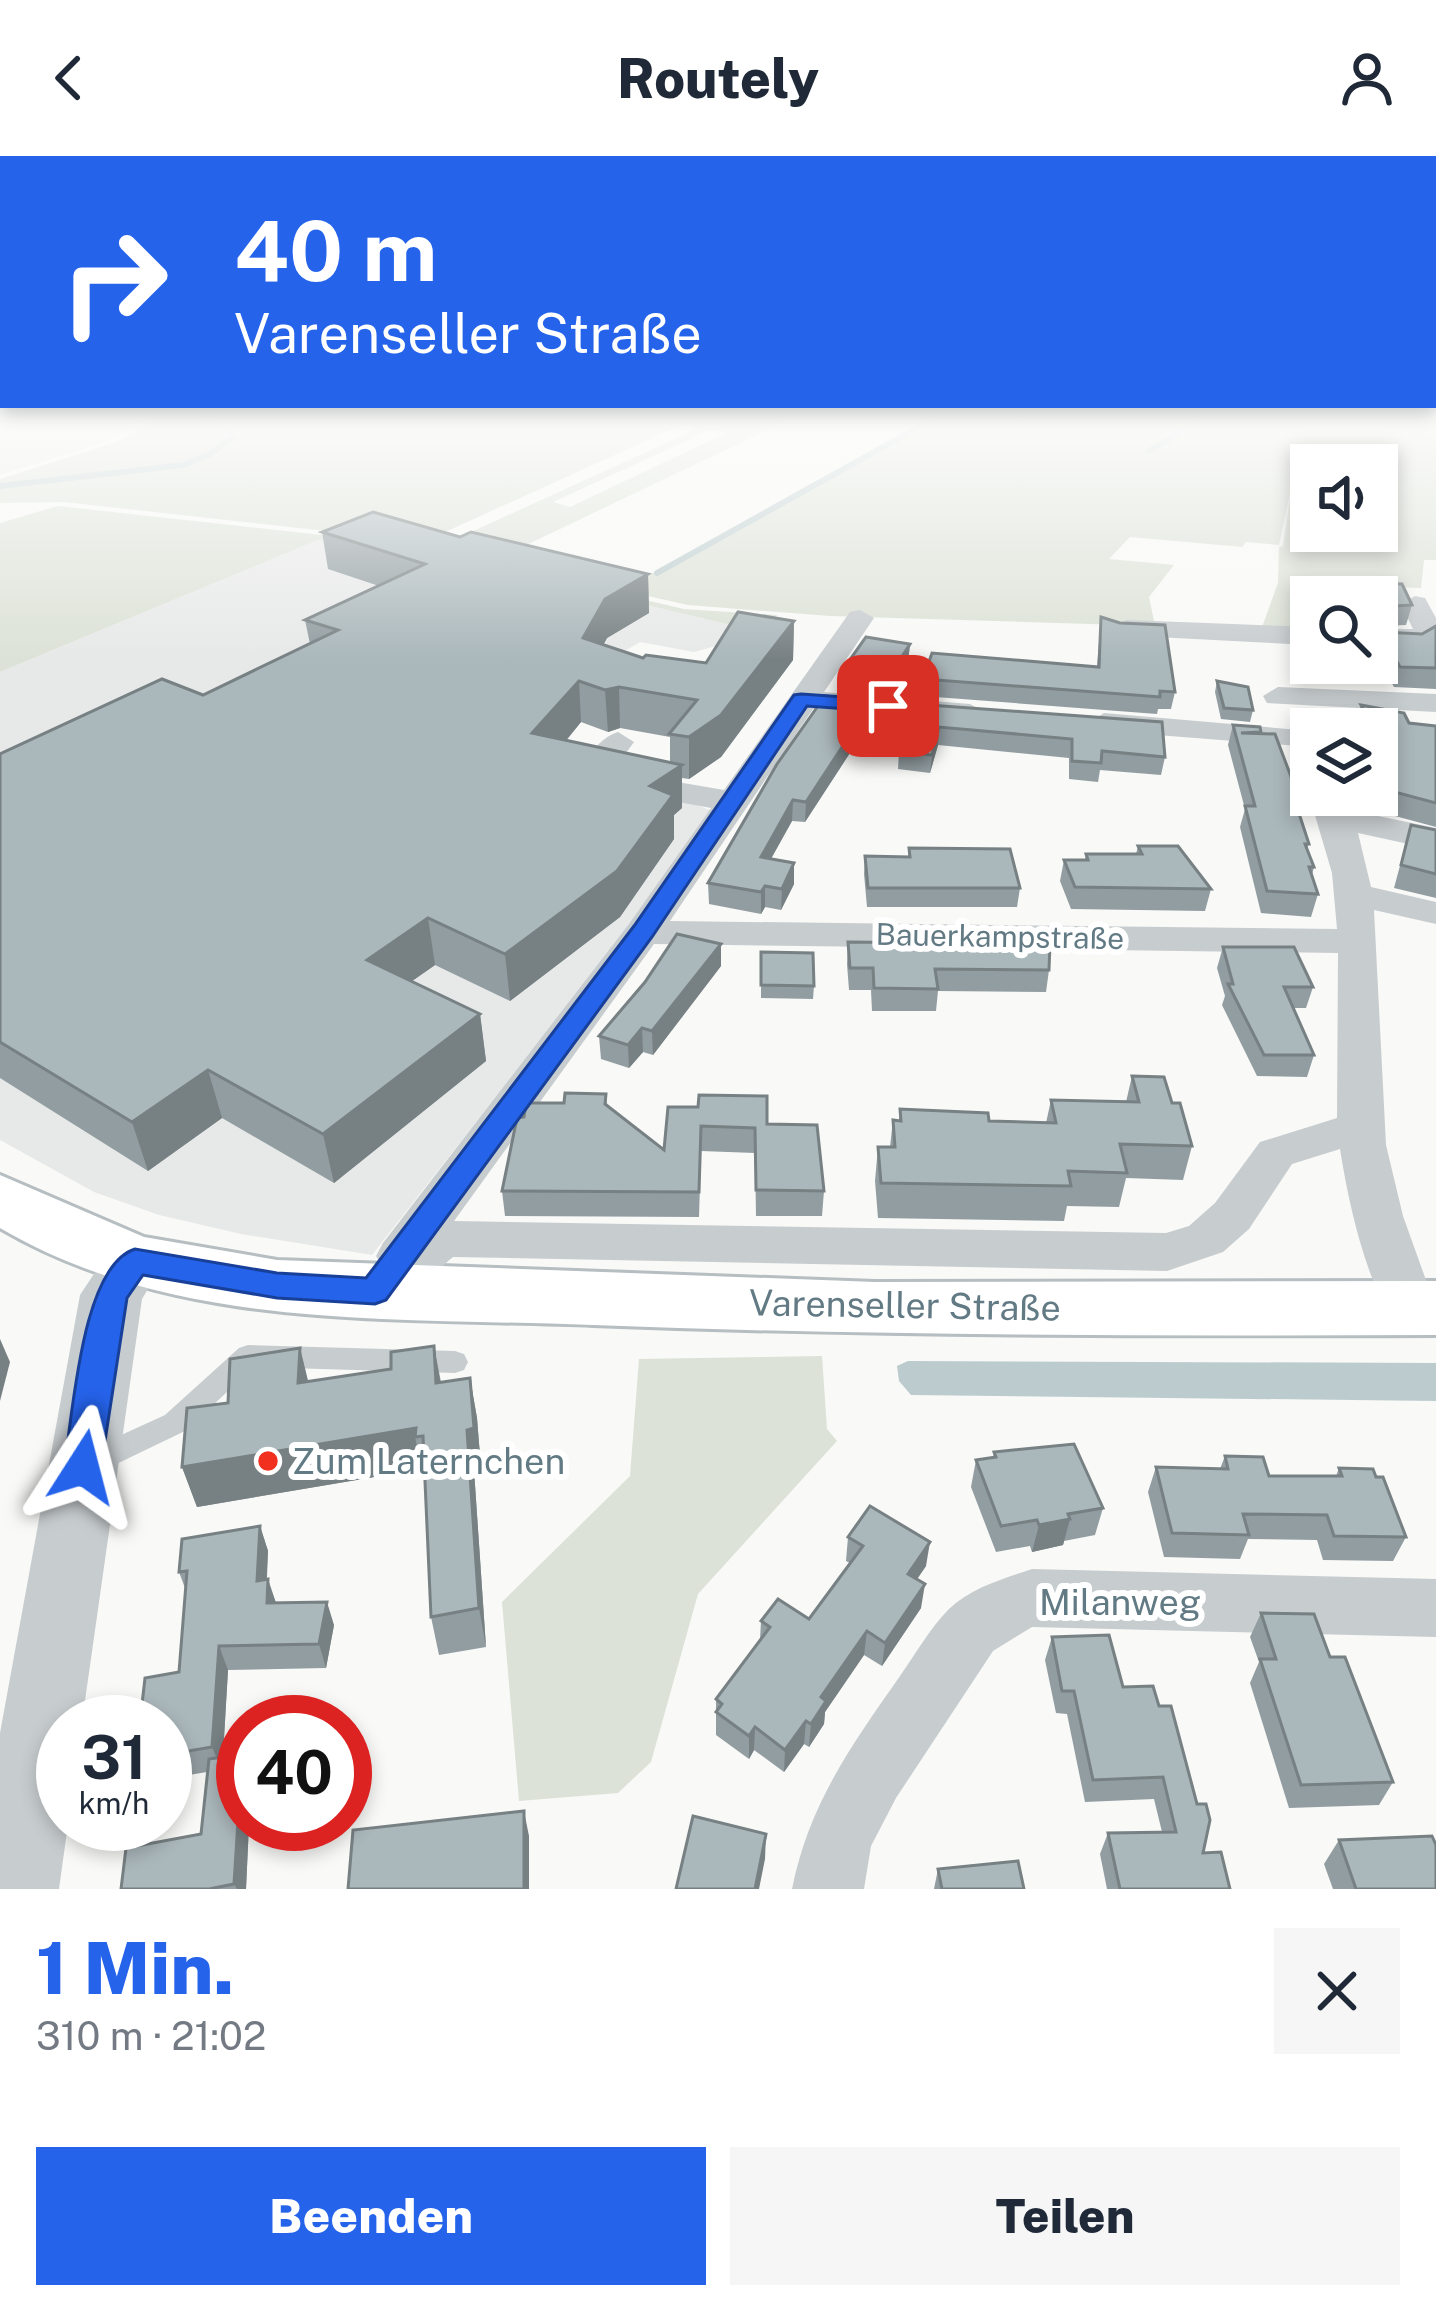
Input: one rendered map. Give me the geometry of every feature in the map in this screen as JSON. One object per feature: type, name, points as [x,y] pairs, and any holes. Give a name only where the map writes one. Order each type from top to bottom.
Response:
[{"type":"main road","name":"Varenseller Straße","points":[[0,1198],[53,1228],[135,1261],[277,1286],[875,1309],[1423,1308]]},
{"type":"street","points":[[1398,639],[1416,640],[1428,631],[1415,604]]},
{"type":"street","points":[[375,1291],[643,932],[729,801],[860,618]]},
{"type":"street","points":[[1127,628],[1290,635]]},
{"type":"street","points":[[1250,633],[1290,720]]},
{"type":"street","points":[[1278,696],[1436,703]]},
{"type":"street","points":[[801,700],[990,714]]},
{"type":"street","points":[[1061,719],[1290,749]]},
{"type":"street","points":[[618,742],[591,777],[729,801]]},
{"type":"street","points":[[1335,816],[1350,856],[1353,893],[1360,1127],[1388,1244],[1423,1308]]},
{"type":"street","points":[[1361,816],[1436,839]]},
{"type":"street","points":[[1353,893],[1436,913]]},
{"type":"street","name":"Bauerkampstraße","points":[[643,932],[1356,941]]},
{"type":"street","name":"Varenseller Straße","points":[[375,1291],[443,1239],[1167,1252],[1206,1239],[1232,1216],[1276,1153],[1360,1127]]},
{"type":"street","points":[[15,1889],[111,1295],[135,1261]]},
{"type":"street","name":"Milanweg","points":[[828,1889],[837,1839],[872,1774],[961,1643],[998,1610],[1032,1598],[1435,1608]]},
{"type":"lane","points":[[83,1467],[175,1423],[248,1356],[454,1362]]},
{"type":"shaded area","points":[[0,499],[518,499],[445,532],[460,537],[544,499],[560,499],[553,502],[570,507],[587,499],[623,499],[495,560],[407,540],[64,502],[0,503]]},
{"type":"shaded area","points":[[794,499],[1289,499],[1279,545],[1246,542],[1242,547],[1130,537],[1109,559],[1174,565],[1149,597],[1155,626],[830,616],[688,605],[621,590]]},
{"type":"shaded area","points":[[1398,499],[1436,499],[1436,560],[1424,560],[1421,588],[1398,587],[1398,576],[1290,576],[1290,631],[1261,630],[1278,583],[1279,547],[1283,546],[1290,500],[1290,552],[1398,552]]},
{"type":"shaded area","points":[[58,506],[405,544],[684,609],[777,615],[764,633],[394,545],[318,540],[0,672],[0,523]]},
{"type":"shaded area","points":[[318,540],[394,545],[764,633],[694,652],[640,642],[452,752],[674,797],[710,810],[627,929],[372,1255],[159,1215],[94,1192],[0,1140],[0,672]]},
{"type":"shaded area","points":[[822,1356],[827,1429],[837,1441],[698,1594],[651,1762],[618,1793],[519,1801],[502,1602],[630,1476],[639,1359]]},
{"type":"shaded area","points":[[908,1361],[1436,1363],[1436,1401],[911,1395],[899,1381],[897,1366]]},
{"type":"building","points":[[373,512],[460,537],[471,532],[648,574],[605,599],[583,638],[643,658],[706,663],[738,612],[794,621],[721,715],[689,737],[669,734],[697,700],[619,687],[605,690],[579,681],[532,733],[682,765],[650,786],[673,795],[617,871],[505,954],[428,918],[367,960],[480,1014],[323,1134],[208,1070],[132,1122],[0,1042],[0,754],[162,679],[203,695],[338,630],[305,620],[425,564],[322,532]]},
{"type":"building","points":[[1398,584],[1402,584],[1412,605],[1398,606]]},
{"type":"building","points":[[1101,617],[1165,625],[1175,692],[1160,691],[1160,697],[923,679],[932,653],[1099,667]]},
{"type":"building","points":[[1436,626],[1436,668],[1400,667],[1398,633],[1422,634]]},
{"type":"building","points":[[866,637],[910,644],[890,675],[842,671]]},
{"type":"building","points":[[1217,681],[1248,687],[1253,710],[1224,708]]},
{"type":"building","points":[[825,696],[873,700],[806,802],[793,800],[761,857],[794,863],[782,889],[765,886],[761,892],[708,883],[777,764]]},
{"type":"building","points":[[915,704],[1162,722],[1165,757],[1102,751],[1101,763],[1072,761],[1072,739],[939,727],[932,755],[899,751]]},
{"type":"building","points":[[1398,712],[1409,723],[1436,726],[1436,803],[1398,793]]},
{"type":"building","points":[[1233,725],[1260,727],[1261,732],[1241,733],[1275,734],[1290,774],[1290,816],[1300,816],[1318,894],[1267,891],[1245,806],[1255,806]]},
{"type":"building","points":[[1411,825],[1436,830],[1436,874],[1401,865]]},
{"type":"building","points":[[1138,846],[1178,846],[1211,889],[1075,887],[1064,860],[1088,860],[1086,854],[1142,854]]},
{"type":"building","points":[[909,848],[1010,849],[1020,888],[868,888],[865,856],[910,857]]},
{"type":"building","points":[[677,934],[721,944],[652,1031],[642,1028],[628,1045],[599,1036],[645,982]]},
{"type":"building","points":[[848,942],[1050,944],[1049,970],[935,969],[938,989],[874,988],[873,968],[850,968]]},
{"type":"building","points":[[1223,947],[1294,947],[1313,987],[1284,987],[1314,1055],[1264,1055],[1228,984],[1233,984]]},
{"type":"building","points":[[761,952],[813,953],[814,986],[761,985]]},
{"type":"building","points":[[1132,1076],[1164,1077],[1172,1103],[1180,1103],[1192,1146],[1120,1144],[1127,1173],[1068,1171],[1071,1186],[881,1183],[878,1147],[895,1147],[893,1120],[901,1121],[900,1109],[988,1113],[989,1121],[1056,1123],[1051,1100],[1139,1102]]},
{"type":"building","points":[[565,1093],[606,1094],[605,1104],[664,1150],[668,1107],[698,1107],[699,1095],[767,1096],[767,1124],[817,1125],[824,1191],[756,1190],[755,1128],[701,1126],[699,1192],[502,1191],[517,1118],[524,1117],[526,1103],[564,1103]]},
{"type":"building","points":[[434,1346],[436,1383],[470,1378],[474,1428],[467,1430],[479,1608],[431,1617],[423,1436],[415,1437],[416,1428],[182,1467],[187,1408],[228,1403],[230,1359],[300,1348],[298,1383],[391,1369],[391,1352]]},
{"type":"building","points":[[1074,1444],[1103,1508],[1039,1525],[1037,1520],[1001,1526],[976,1460],[996,1457],[994,1452]]},
{"type":"building","points":[[1225,1456],[1263,1457],[1269,1476],[1342,1476],[1339,1468],[1373,1469],[1376,1477],[1383,1477],[1406,1537],[1334,1536],[1327,1515],[1243,1514],[1249,1535],[1172,1533],[1156,1467],[1228,1469]]},
{"type":"building","points":[[870,1506],[930,1542],[908,1574],[925,1584],[885,1643],[867,1631],[821,1697],[826,1701],[811,1724],[806,1721],[785,1750],[755,1727],[749,1736],[716,1712],[722,1704],[716,1699],[770,1627],[761,1621],[778,1599],[809,1619],[863,1546],[848,1537]]},
{"type":"building","points":[[260,1526],[257,1581],[268,1579],[267,1603],[327,1602],[319,1644],[219,1646],[212,1747],[192,1750],[192,1695],[143,1695],[145,1678],[179,1672],[187,1571],[179,1572],[182,1539]]},
{"type":"building","points":[[1261,1613],[1314,1614],[1330,1657],[1345,1657],[1393,1782],[1301,1785],[1260,1659],[1276,1659]]},
{"type":"building","points":[[1109,1635],[1123,1687],[1153,1686],[1159,1706],[1171,1706],[1197,1804],[1206,1804],[1210,1820],[1203,1853],[1221,1852],[1230,1889],[1120,1889],[1108,1833],[1176,1832],[1163,1777],[1093,1780],[1074,1691],[1062,1691],[1052,1637]]},
{"type":"building","points":[[216,1758],[216,1851],[236,1851],[234,1884],[209,1889],[121,1889],[126,1851],[192,1851],[192,1836],[201,1834],[209,1759]]},
{"type":"building","points":[[524,1811],[524,1889],[348,1889],[351,1851],[372,1851],[372,1828]]},
{"type":"building","points":[[693,1816],[766,1834],[755,1889],[676,1889]]},
{"type":"building","points":[[1432,1836],[1436,1889],[1356,1889],[1339,1840]]},
{"type":"building","points":[[1018,1861],[1024,1889],[942,1889],[938,1869]]},
{"type":"waterway","points":[[657,573],[790,499]]},
{"type":"place","name":"Zum Laternchen","points":[[268,1461]]},
{"type":"route","points":[[83,1467],[111,1295],[135,1261],[277,1286],[375,1291],[643,932],[801,700],[888,706]]}]
